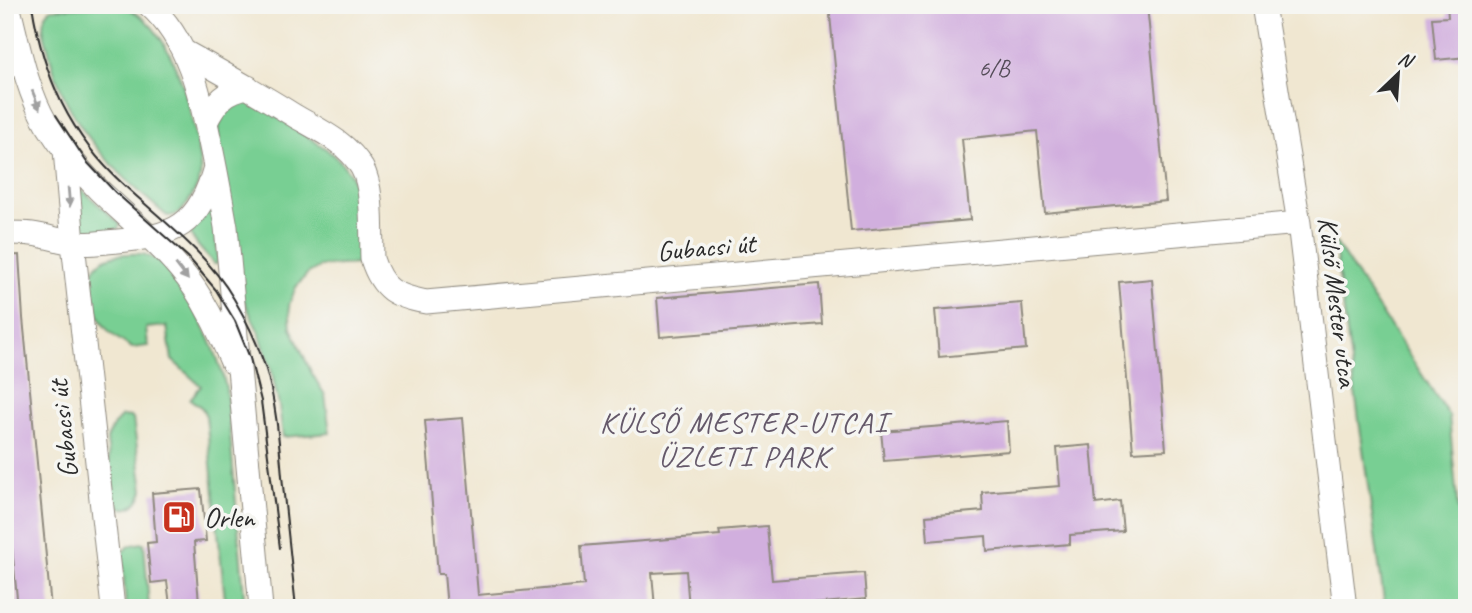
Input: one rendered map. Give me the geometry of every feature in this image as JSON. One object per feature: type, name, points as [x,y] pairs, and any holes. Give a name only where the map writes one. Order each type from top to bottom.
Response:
[{"type":"street","name":"Gubacsi út","points":[[8,5],[24,66],[45,121],[83,173],[181,270],[204,303],[239,381]]},
{"type":"street","name":"Gubacsi út","points":[[149,5],[171,29],[183,51],[197,87],[215,165],[226,227],[261,608]]},
{"type":"street","name":"Külső Mester utca","points":[[1262,5],[1299,223],[1345,608]]},
{"type":"street","name":"Gubacsi út","points":[[183,51],[338,142],[353,155],[363,170],[369,187],[372,259],[383,283],[393,292],[426,302],[1299,223]]},
{"type":"street","points":[[206,122],[213,107],[225,96],[234,89],[248,87]]},
{"type":"street","name":"Gubacsi út","points":[[65,150],[113,608]]},
{"type":"street","points":[[5,233],[31,233],[86,244],[150,237],[175,230],[194,214],[209,188],[215,165]]},
{"type":"green space","points":[[113,5],[131,10],[147,22],[161,39],[172,58],[188,101],[200,159],[200,178],[186,205],[174,215],[167,216],[146,198],[92,142],[65,100],[55,75],[44,32],[43,22],[47,13],[51,9]]},
{"type":"green space","points":[[243,100],[254,102],[325,148],[351,175],[357,193],[359,264],[321,266],[307,274],[296,287],[289,305],[291,328],[325,395],[330,433],[283,437],[271,369],[260,335],[241,294],[218,131],[226,111]]},
{"type":"green space","points":[[80,188],[120,224],[118,229],[109,233],[84,234],[81,231]]},
{"type":"green space","points":[[213,204],[217,264],[201,249],[191,234]]},
{"type":"green space","points":[[1334,240],[1449,416],[1467,608],[1385,608]]},
{"type":"green space","points":[[143,254],[163,264],[185,294],[207,332],[226,388],[244,595],[240,608],[207,608],[206,602],[225,600],[206,416],[202,408],[190,399],[201,386],[172,360],[167,326],[146,328],[148,346],[132,348],[108,331],[96,306],[92,277],[100,262],[118,255]]},
{"type":"green space","points":[[122,416],[133,419],[143,490],[139,500],[128,508],[114,503],[107,440]]},
{"type":"green space","points":[[144,543],[149,607],[156,608],[126,608],[122,553],[132,545]]},
{"type":"building","points":[[829,5],[1147,5],[1166,201],[1045,213],[1037,131],[962,139],[970,220],[851,231]]},
{"type":"building","points":[[1447,5],[1467,5],[1467,57],[1436,60],[1432,18],[1448,17]]},
{"type":"building","points":[[19,255],[51,608],[18,608],[5,477],[5,256]]},
{"type":"building","points":[[1152,279],[1166,450],[1133,452],[1119,282]]},
{"type":"building","points":[[819,284],[822,324],[660,337],[657,298]]},
{"type":"building","points":[[1022,303],[1026,349],[939,357],[935,310]]},
{"type":"building","points":[[463,418],[478,595],[584,585],[581,546],[720,535],[719,530],[767,526],[772,580],[864,573],[866,599],[770,608],[689,608],[686,571],[652,573],[655,608],[447,608],[444,574],[438,574],[425,421]]},
{"type":"building","points":[[1007,421],[1009,451],[884,461],[881,431]]},
{"type":"building","points":[[1091,445],[1096,504],[1120,501],[1123,531],[1070,535],[1070,544],[987,551],[986,536],[928,541],[926,516],[983,511],[982,492],[1060,486],[1057,448]]},
{"type":"building","points":[[201,489],[206,541],[194,542],[199,603],[170,605],[167,581],[151,583],[147,543],[156,542],[152,493]]},
{"type":"tram line","points":[[32,5],[43,56],[74,125],[105,166],[184,238],[211,267],[234,299],[255,340],[269,379],[274,407],[296,608]]},
{"type":"tram line","points":[[56,115],[86,161],[115,192],[188,257],[216,290],[235,321],[250,358],[261,401],[280,548]]},
{"type":"place","name":"Orlen","points":[[179,517]]},
{"type":"district","name":"KÜLSŐ MESTER-UTCAI ÜZLETI PARK","points":[[744,439]]}]
